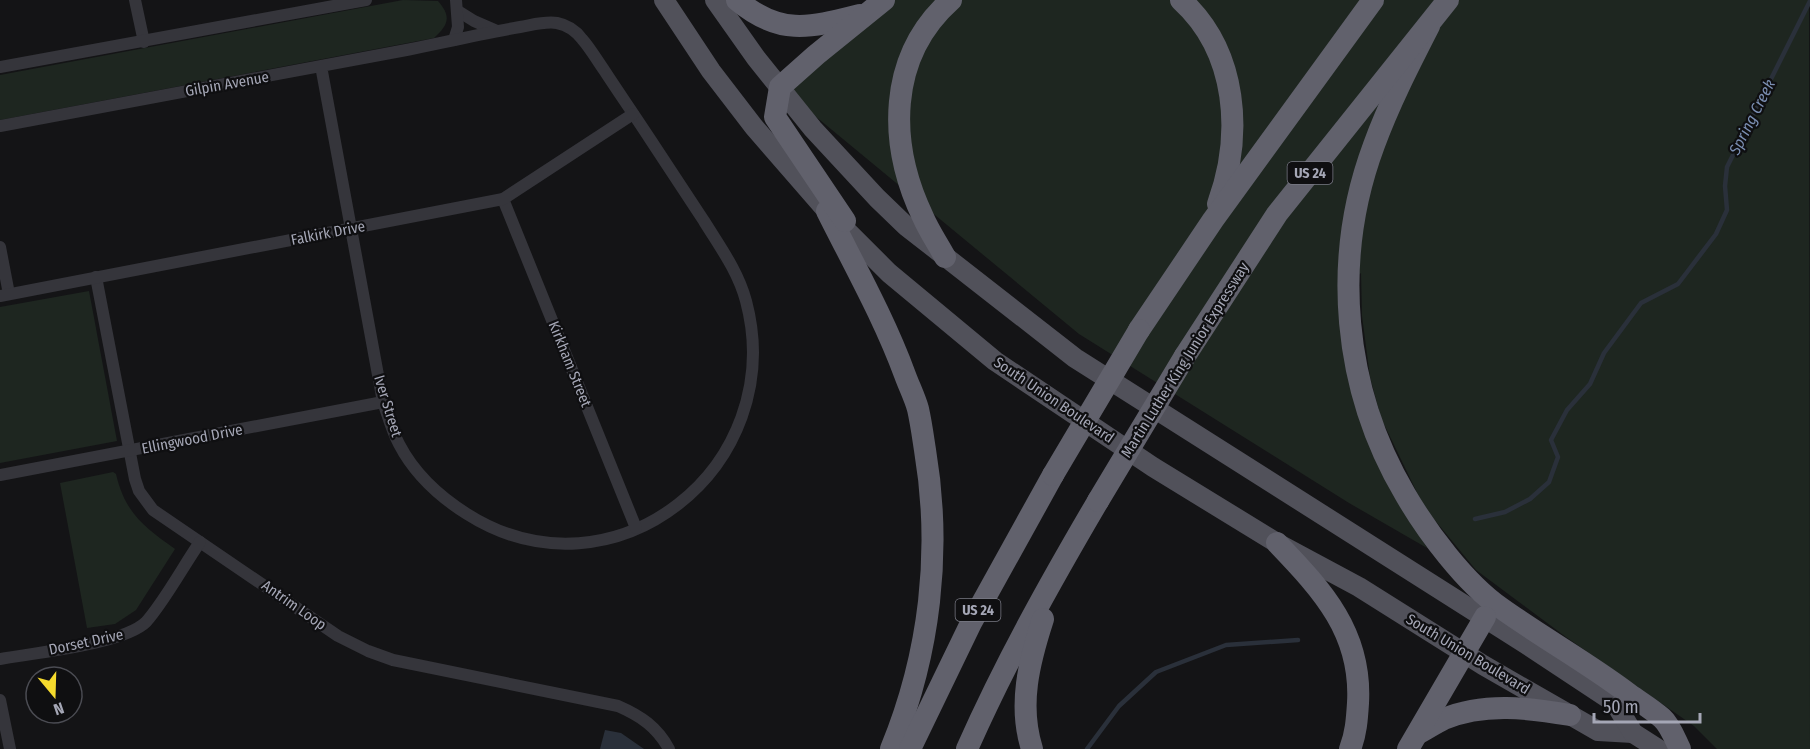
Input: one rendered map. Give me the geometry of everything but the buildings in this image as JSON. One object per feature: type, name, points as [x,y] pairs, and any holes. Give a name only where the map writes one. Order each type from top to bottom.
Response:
[{"type":"highway","points":[[737,0],[769,22],[803,27],[875,7]]},
{"type":"highway","points":[[945,257],[923,218],[912,190],[903,158],[898,126],[903,81],[911,57],[931,23],[951,0]]},
{"type":"highway","points":[[1181,0],[1201,22],[1214,43],[1230,88],[1234,115],[1230,157],[1213,220]]},
{"type":"highway","name":"US 24","points":[[910,749],[971,623],[1053,475],[1139,330],[1213,220],[1373,0]]},
{"type":"highway","name":"Martin Luther King Junior Expressway","points":[[968,749],[992,693],[1059,566],[1185,356],[1276,214],[1448,0]]},
{"type":"highway","points":[[861,245],[775,117],[780,87],[875,7]]},
{"type":"highway","points":[[1429,26],[1389,107],[1373,148],[1358,201],[1349,246],[1349,328],[1358,379],[1369,420],[1393,474],[1417,516],[1469,578],[1499,607],[1602,674],[1664,719],[1680,749]]},
{"type":"highway","points":[[827,211],[891,335],[918,410],[929,476],[934,538],[931,598],[908,698],[891,749]]},
{"type":"highway","points":[[1277,543],[1322,591],[1348,634],[1358,676],[1359,696],[1357,722],[1350,749]]},
{"type":"highway","points":[[1032,749],[1025,720],[1028,670],[1059,566]]},
{"type":"highway","points":[[1414,741],[1485,617]]},
{"type":"highway","points":[[1414,741],[1445,719],[1474,711],[1507,708],[1570,714]]},
{"type":"main road","name":"South Union Boulevard","points":[[664,0],[711,71],[760,134],[827,211],[889,273],[995,361],[1153,467],[1277,543],[1359,587],[1465,653],[1598,730],[1633,732]]},
{"type":"main road","points":[[715,0],[813,129],[877,198],[906,226],[945,257],[1075,358],[1485,617],[1616,703],[1633,732],[1658,749]]},
{"type":"street","points":[[135,0],[144,42]]},
{"type":"street","points":[[0,67],[144,42],[310,5],[366,0]]},
{"type":"street","points":[[457,6],[474,21],[497,31]]},
{"type":"street","points":[[454,40],[458,27],[457,6]]},
{"type":"street","name":"Gilpin Avenue","points":[[0,126],[497,31],[546,23],[566,26]]},
{"type":"street","name":"Iver Street","points":[[321,66],[383,402],[400,446],[411,463],[441,495],[474,519],[531,540],[592,541],[655,520],[690,497],[717,466],[740,425],[748,401],[754,359],[753,339],[750,315],[738,278],[728,258],[583,40],[566,26]]},
{"type":"street","name":"Falkirk Drive","points":[[4,295],[503,199],[633,114]]},
{"type":"street","name":"Kirkham Street","points":[[503,199],[636,528]]},
{"type":"street","points":[[0,247],[4,295]]},
{"type":"street","name":"Antrim Loop","points":[[96,277],[135,478],[146,501],[164,519],[338,636],[368,651],[393,660],[618,706],[638,714],[652,725],[669,749]]},
{"type":"street","name":"Ellingwood Drive","points":[[0,475],[383,402]]},
{"type":"street","name":"Dorset Drive","points":[[0,659],[107,639],[134,631],[155,610],[200,542]]},
{"type":"street","points":[[0,700],[10,749]]},
{"type":"shaded area","points":[[403,0],[438,1],[447,16],[445,25],[434,38],[0,120],[0,75]]},
{"type":"shaded area","points":[[884,0],[1809,0],[1810,749],[1717,749],[1694,726],[1566,637],[1476,570],[1424,507],[1381,418],[1370,377],[1362,316],[1361,273],[1340,291],[1397,497],[1427,548],[1349,503],[1079,334],[780,87]]},
{"type":"shaded area","points":[[89,291],[117,441],[0,463],[0,307]]},
{"type":"shaded area","points":[[113,472],[116,474],[130,509],[137,518],[175,549],[136,610],[115,624],[87,628],[60,483]]},
{"type":"shaded area","points":[[605,730],[621,733],[644,749],[600,749]]},
{"type":"waterway","name":"Spring Creek","points":[[1475,519],[1505,512],[1530,499],[1549,482],[1558,457],[1551,440],[1567,410],[1590,384],[1604,353],[1641,303],[1678,284],[1716,234],[1727,210],[1725,186],[1727,167],[1810,1]]},
{"type":"waterway","name":"Spring Creek","points":[[1087,749],[1119,706],[1156,672],[1226,645],[1298,640]]}]
